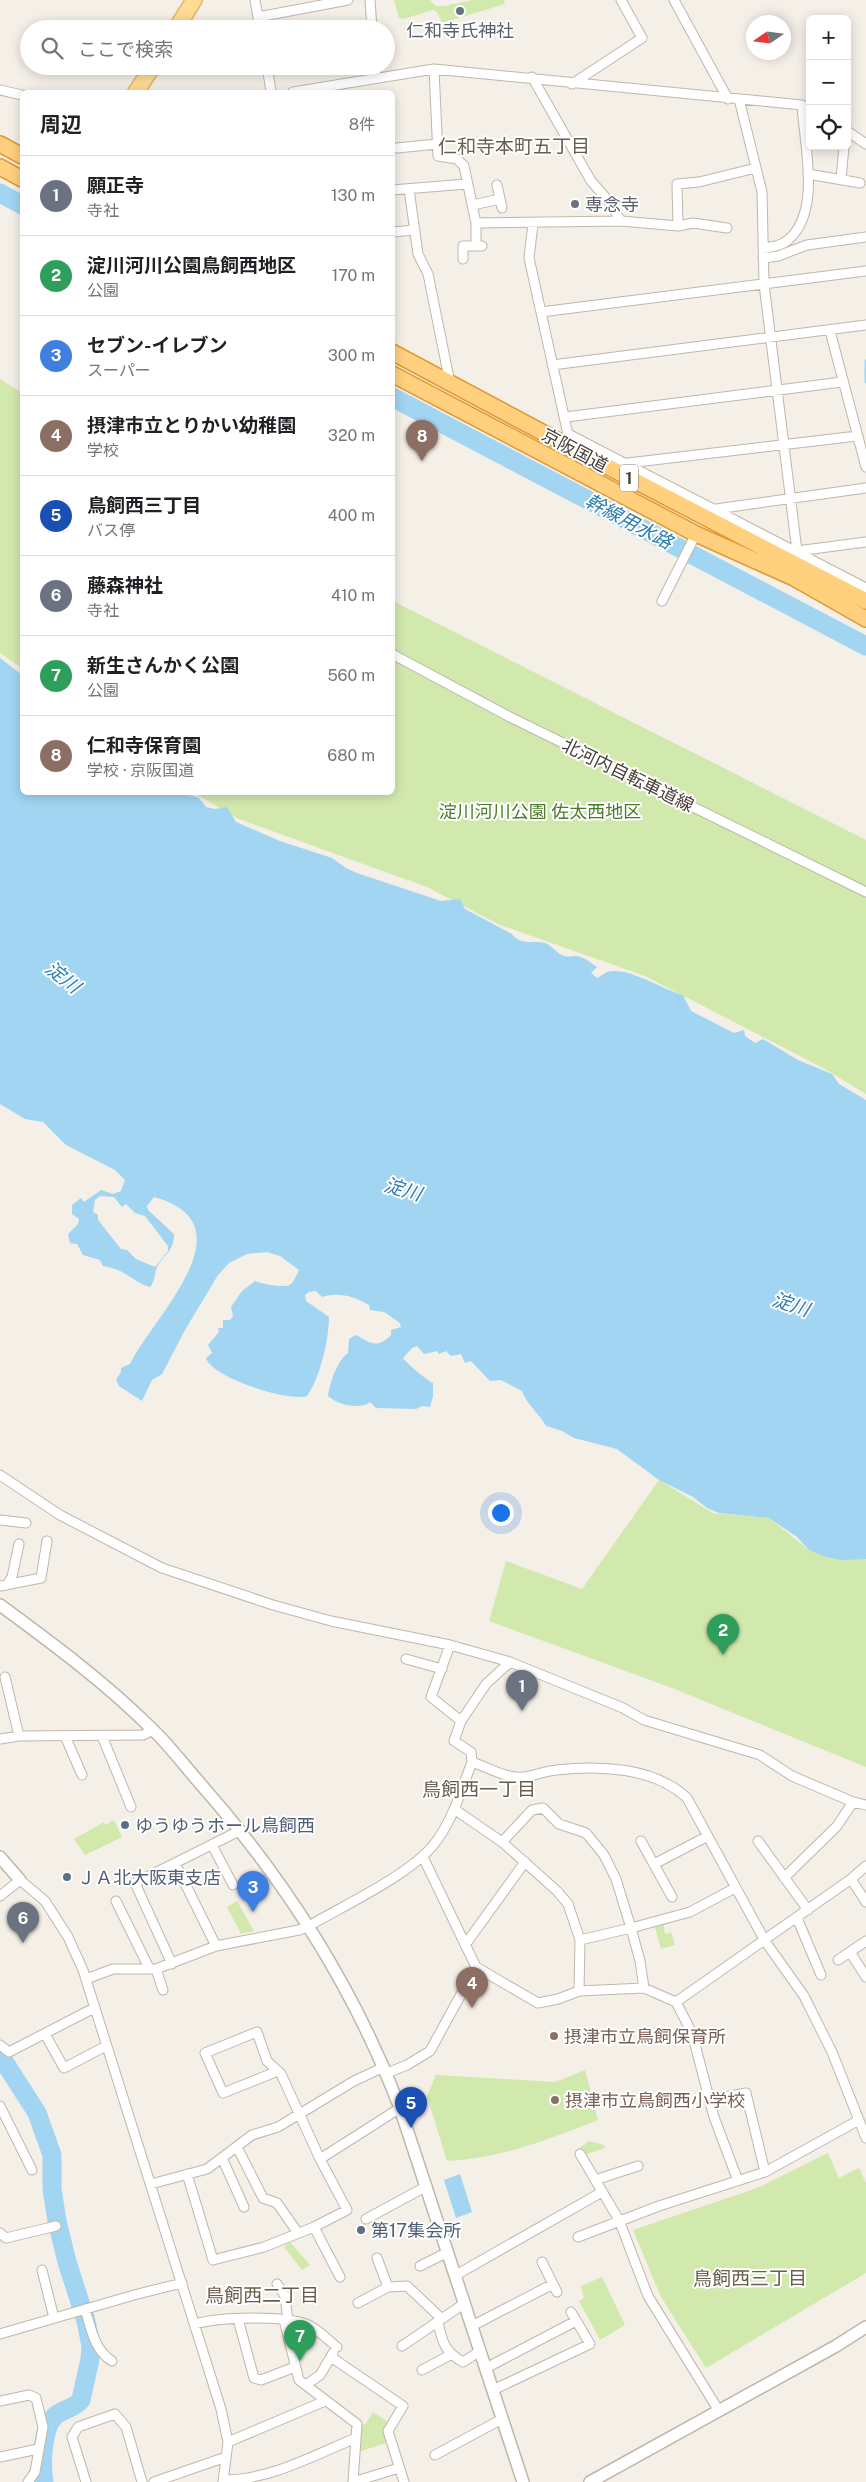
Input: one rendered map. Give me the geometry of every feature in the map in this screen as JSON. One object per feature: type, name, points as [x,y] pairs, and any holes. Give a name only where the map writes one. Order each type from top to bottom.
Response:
[{"type":"highway","points":[[0,144],[20,155]]},
{"type":"highway","points":[[0,167],[20,178]]},
{"type":"highway","name":"京阪国道","points":[[395,354],[450,384],[569,441],[866,601]]},
{"type":"highway","name":"京阪国道","points":[[395,376],[693,540],[794,578],[866,619]]},
{"type":"main road","points":[[182,20],[194,0]]},
{"type":"main road","points":[[137,90],[146,75]]},
{"type":"street","points":[[255,0],[258,20]]},
{"type":"street","points":[[258,17],[348,0]]},
{"type":"street","points":[[370,0],[371,20]]},
{"type":"street","points":[[572,84],[642,38],[621,0]]},
{"type":"street","points":[[674,0],[728,99]]},
{"type":"street","points":[[434,69],[438,156],[458,159],[464,166],[476,223],[479,246],[463,246],[463,259]]},
{"type":"street","points":[[395,74],[434,69],[482,75],[532,77],[572,84],[806,107]]},
{"type":"street","points":[[268,75],[271,90]]},
{"type":"street","points":[[304,90],[390,75]]},
{"type":"street","points":[[532,77],[591,181],[606,198],[621,221]]},
{"type":"street","points":[[0,90],[20,95]]},
{"type":"street","points":[[739,100],[762,192],[764,284],[797,551]]},
{"type":"street","points":[[851,133],[866,144]]},
{"type":"street","points":[[397,148],[437,144]]},
{"type":"street","points":[[763,248],[779,246],[789,240],[800,224],[808,194],[807,150]]},
{"type":"street","points":[[841,180],[844,150]]},
{"type":"street","points":[[678,226],[677,184],[698,182],[756,168]]},
{"type":"street","points":[[808,174],[860,183]]},
{"type":"street","points":[[395,190],[467,184]]},
{"type":"street","points":[[473,205],[501,203],[497,185]]},
{"type":"street","points":[[410,189],[418,254],[428,274],[450,384]]},
{"type":"street","points":[[476,223],[533,224],[621,221],[678,226],[693,223],[727,228]]},
{"type":"street","points":[[533,224],[529,258],[552,365],[566,417],[569,441],[627,464],[866,588]]},
{"type":"street","points":[[395,232],[415,230]]},
{"type":"street","points":[[762,258],[778,256],[807,245],[866,237]]},
{"type":"street","points":[[541,312],[866,271]]},
{"type":"street","points":[[552,365],[866,325]]},
{"type":"street","points":[[830,331],[866,467]]},
{"type":"street","points":[[566,417],[842,382]]},
{"type":"street","points":[[627,464],[857,436]]},
{"type":"street","points":[[716,509],[866,488]]},
{"type":"street","points":[[662,600],[693,540]]},
{"type":"street","points":[[797,551],[866,542]]},
{"type":"street","name":"北河内自転車道線","points":[[395,656],[510,717],[866,892]]},
{"type":"street","points":[[0,1475],[60,1515],[162,1568],[272,1605],[330,1621],[450,1645],[510,1662],[623,1708],[644,1720],[760,1755],[792,1776],[854,1802],[866,1805]]},
{"type":"street","points":[[0,1520],[26,1523]]},
{"type":"street","points":[[4,1586],[41,1578],[47,1541]]},
{"type":"street","points":[[4,1586],[12,1577],[18,1544]]},
{"type":"street","points":[[0,1605],[88,1672],[153,1730],[241,1830],[308,1926],[386,2070],[456,2275],[523,2482]]},
{"type":"street","points":[[450,1645],[431,1697],[462,1721]]},
{"type":"street","points":[[406,1658],[442,1670]]},
{"type":"street","points":[[86,1979],[113,1969],[153,1969],[172,1964],[216,1946],[299,1930],[385,1882],[423,1856],[438,1840],[454,1809],[472,1762],[471,1752],[454,1740],[462,1721],[486,1684],[510,1662]]},
{"type":"street","points":[[4,1682],[19,1736]]},
{"type":"street","points":[[0,1740],[19,1736],[143,1735],[153,1730]]},
{"type":"street","points":[[65,1736],[82,1774]]},
{"type":"street","points":[[102,1736],[132,1807]]},
{"type":"street","points":[[472,1762],[522,1778],[554,1770],[605,1768],[662,1780],[676,1787],[687,1798],[765,1941],[804,1996],[832,2052],[866,2138]]},
{"type":"street","points":[[784,1878],[837,1826],[854,1802]]},
{"type":"street","points":[[502,1842],[532,1810],[542,1808],[559,1824],[586,1833],[604,1855],[616,1878],[640,1959],[644,1988]]},
{"type":"street","points":[[454,1809],[502,1842],[568,1904],[580,1940],[579,1991]]},
{"type":"street","points":[[172,1964],[135,1883],[241,1830]]},
{"type":"street","points":[[654,1864],[708,1836]]},
{"type":"street","points":[[641,1841],[672,1896]]},
{"type":"street","points":[[758,1841],[808,1910]]},
{"type":"street","points":[[212,1844],[234,1885]]},
{"type":"street","points":[[423,1856],[476,1967],[538,2003],[558,1999],[579,1991],[644,1988],[676,2002],[692,2033],[710,2100],[738,2181]]},
{"type":"street","points":[[0,1857],[20,1880],[45,1901],[68,1937],[86,1979],[221,2409],[228,2442],[224,2481],[274,2472],[356,2438]]},
{"type":"street","points":[[466,1945],[524,1862]]},
{"type":"street","points":[[175,1863],[216,1946]]},
{"type":"street","points":[[676,2002],[851,1880],[866,1867]]},
{"type":"street","points":[[0,1896],[20,1880]]},
{"type":"street","points":[[851,1880],[866,1902]]},
{"type":"street","points":[[580,1940],[690,1912],[735,1888]]},
{"type":"street","points":[[116,1901],[163,1990]]},
{"type":"street","points":[[797,1918],[822,1975]]},
{"type":"street","points":[[838,1960],[866,1941]]},
{"type":"street","points":[[850,1952],[866,1977]]},
{"type":"street","points":[[151,2184],[207,2169],[252,2135],[278,2127],[354,2081],[408,2065],[430,2051],[476,1967]]},
{"type":"street","points":[[0,2045],[9,2052],[94,2008]]},
{"type":"street","points":[[186,2174],[213,2260],[264,2247],[314,2227],[347,2210],[320,2159],[278,2071],[267,2061],[257,2032],[205,2053],[223,2093],[278,2071]]},
{"type":"street","points":[[45,2034],[64,2068],[106,2046]]},
{"type":"street","points":[[710,2100],[746,2093],[765,2172]]},
{"type":"street","points":[[0,2106],[32,2170]]},
{"type":"street","points":[[320,2159],[400,2108]]},
{"type":"street","points":[[578,2237],[659,2206],[765,2172],[859,2120]]},
{"type":"street","points":[[237,2147],[262,2198],[277,2203],[298,2233]]},
{"type":"street","points":[[580,2154],[619,2220],[648,2296],[719,2411]]},
{"type":"street","points":[[222,2158],[244,2206]]},
{"type":"street","points":[[596,2180],[638,2166]]},
{"type":"street","points":[[366,2219],[426,2186]]},
{"type":"street","points":[[456,2275],[602,2192]]},
{"type":"street","points":[[1,2237],[6,2238],[56,2226]]},
{"type":"street","points":[[314,2227],[340,2277]]},
{"type":"street","points":[[420,2266],[448,2252]]},
{"type":"street","points":[[377,2258],[388,2288]]},
{"type":"street","points":[[472,2326],[555,2288],[542,2262]]},
{"type":"street","points":[[42,2270],[54,2318]]},
{"type":"street","points":[[0,2334],[182,2283]]},
{"type":"street","points":[[277,2284],[285,2296],[286,2320],[299,2380],[357,2424],[353,2482],[399,2468]]},
{"type":"street","points":[[358,2303],[388,2288],[407,2286],[440,2320],[444,2346],[450,2355],[463,2362],[480,2351]]},
{"type":"street","points":[[402,2346],[465,2303]]},
{"type":"street","points":[[83,2310],[102,2355],[112,2361]]},
{"type":"street","points":[[493,2390],[590,2344],[571,2312]]},
{"type":"street","points":[[194,2324],[238,2319],[286,2320],[307,2324],[339,2345],[320,2375],[306,2385]]},
{"type":"street","points":[[238,2319],[254,2378],[261,2380],[295,2366]]},
{"type":"street","points":[[486,2368],[576,2321]]},
{"type":"street","points":[[590,2482],[866,2327]]},
{"type":"street","points":[[422,2370],[450,2355]]},
{"type":"street","points":[[331,2357],[403,2406],[388,2431],[404,2482]]},
{"type":"street","points":[[0,2401],[29,2395],[36,2398],[43,2427],[35,2472],[28,2482]]},
{"type":"street","points":[[228,2442],[326,2401]]},
{"type":"street","points":[[86,2482],[72,2437],[78,2427],[115,2414],[126,2427],[142,2482]]},
{"type":"street","points":[[435,2455],[457,2448],[502,2418]]},
{"type":"street","points":[[0,2457],[38,2449]]},
{"type":"street","points":[[154,2482],[226,2457]]},
{"type":"street","points":[[274,2472],[277,2482]]},
{"type":"green space","name":"仁和寺氏神社","points":[[394,0],[430,0],[436,6],[472,0],[504,0],[505,4],[442,23],[437,12],[433,10],[403,19],[399,18]]},
{"type":"green space","points":[[0,379],[20,392],[20,667],[0,653]]},
{"type":"green space","name":"淀川河川公園 佐太西地区","points":[[395,602],[866,840],[866,1094],[823,1068],[645,976],[500,925],[427,887],[239,819],[197,795],[395,795]]},
{"type":"green space","points":[[659,1480],[713,1513],[769,1518],[809,1550],[866,1558],[866,1767],[672,1688],[489,1621],[506,1561],[582,1589]]},
{"type":"green space","points":[[114,1820],[122,1837],[85,1855],[74,1839],[104,1822],[105,1825]]},
{"type":"green space","points":[[237,1901],[254,1931],[241,1934],[227,1907]]},
{"type":"green space","points":[[663,1922],[665,1934],[671,1932],[675,1945],[661,1949],[654,1924]]},
{"type":"green space","points":[[585,2070],[598,2120],[524,2147],[486,2156],[447,2161],[427,2096],[436,2075],[555,2082]]},
{"type":"green space","points":[[589,2141],[604,2145],[605,2148],[581,2156],[578,2149]]},
{"type":"green space","points":[[828,2153],[839,2178],[859,2168],[866,2183],[866,2273],[706,2368],[661,2297],[633,2230],[757,2188]]},
{"type":"green space","points":[[290,2242],[310,2265],[302,2270],[284,2247]]},
{"type":"green space","points":[[602,2277],[625,2325],[600,2340],[579,2301],[584,2298],[581,2286]]},
{"type":"green space","points":[[373,2412],[388,2422],[384,2429],[389,2442],[358,2452],[358,2428],[361,2423],[365,2425]]},
{"type":"water","name":"淀川","points":[[0,658],[20,673],[20,795],[189,795],[199,798],[206,807],[215,809],[227,807],[236,822],[280,841],[332,858],[357,873],[441,901],[460,899],[465,909],[512,934],[519,940],[545,943],[564,956],[582,957],[597,967],[591,973],[597,978],[607,972],[625,972],[683,995],[691,1011],[734,1033],[744,1030],[745,1036],[755,1043],[763,1039],[798,1060],[832,1074],[839,1084],[866,1100],[866,1559],[841,1560],[823,1556],[809,1550],[797,1537],[769,1518],[719,1513],[707,1508],[693,1497],[659,1480],[617,1449],[574,1438],[562,1431],[546,1426],[527,1401],[522,1391],[501,1380],[490,1381],[471,1361],[465,1363],[461,1354],[451,1356],[446,1351],[439,1354],[437,1351],[424,1354],[417,1346],[412,1348],[403,1358],[433,1383],[433,1396],[430,1407],[422,1406],[416,1409],[376,1408],[370,1402],[361,1406],[355,1406],[337,1402],[328,1396],[329,1390],[337,1366],[348,1353],[349,1339],[356,1335],[369,1342],[377,1343],[386,1340],[391,1335],[391,1330],[401,1327],[400,1323],[384,1312],[370,1310],[369,1305],[352,1297],[334,1295],[322,1297],[316,1291],[305,1295],[306,1301],[329,1317],[323,1358],[316,1379],[307,1396],[298,1397],[269,1392],[252,1387],[222,1373],[211,1366],[206,1358],[212,1353],[208,1345],[219,1332],[218,1328],[223,1328],[223,1320],[230,1320],[233,1316],[231,1307],[242,1291],[255,1281],[273,1286],[291,1284],[299,1270],[280,1256],[267,1252],[247,1254],[229,1263],[218,1275],[185,1330],[162,1374],[152,1380],[142,1401],[119,1386],[116,1380],[121,1372],[121,1368],[130,1364],[187,1273],[196,1250],[195,1228],[182,1210],[154,1197],[147,1206],[148,1210],[174,1234],[171,1248],[158,1265],[150,1287],[118,1270],[103,1266],[100,1260],[83,1255],[77,1244],[70,1243],[68,1234],[78,1224],[79,1219],[72,1214],[72,1205],[81,1198],[84,1202],[101,1190],[113,1194],[121,1191],[125,1180],[115,1170],[66,1145],[43,1122],[25,1119],[0,1104]],"holes":[[[100,1196],[114,1197],[122,1207],[126,1204],[135,1213],[145,1216],[168,1246],[168,1251],[155,1267],[136,1259],[127,1250],[121,1249],[98,1220],[98,1215],[93,1212],[95,1200]]]},
{"type":"water","points":[[460,2174],[472,2212],[456,2218],[444,2180]]},
{"type":"waterway","name":"幹線用水路","points":[[0,193],[20,204]]},
{"type":"waterway","points":[[866,361],[866,382]]},
{"type":"waterway","name":"幹線用水路","points":[[395,399],[866,646]]},
{"type":"waterway","points":[[0,2055],[37,2113],[52,2155],[52,2189],[57,2221],[67,2262],[86,2321],[91,2346],[81,2400],[54,2417],[47,2430],[43,2458],[44,2482]]},
{"type":"place","name":"仁和寺氏神社","points":[[460,11]]},
{"type":"place","name":"専念寺","points":[[575,204]]},
{"type":"place","name":"仁和寺保育園","points":[[422,461]]},
{"type":"place","name":"淀川河川公園鳥飼西地区","points":[[723,1655]]},
{"type":"place","name":"願正寺","points":[[522,1711]]},
{"type":"place","name":"ゆうゆうホール鳥飼西","points":[[125,1825]]},
{"type":"place","name":"ＪＡ北大阪東支店","points":[[67,1877]]},
{"type":"place","name":"セブン-イレブン","points":[[253,1912]]},
{"type":"place","name":"藤森神社","points":[[23,1943]]},
{"type":"place","name":"摂津市立とりかい幼稚園","points":[[472,2008]]},
{"type":"place","name":"摂津市立鳥飼保育所","points":[[554,2036]]},
{"type":"place","name":"摂津市立鳥飼西小学校","points":[[555,2100]]},
{"type":"place","name":"鳥飼西三丁目","points":[[411,2128]]},
{"type":"place","name":"第17集会所","points":[[361,2230]]},
{"type":"place","name":"新生さんかく公園","points":[[300,2361]]},
{"type":"district","name":"仁和寺本町五丁目","points":[[514,146]]},
{"type":"district","name":"鳥飼西一丁目","points":[[479,1789]]},
{"type":"district","name":"鳥飼西三丁目","points":[[750,2278]]},
{"type":"district","name":"鳥飼西二丁目","points":[[262,2295]]}]
